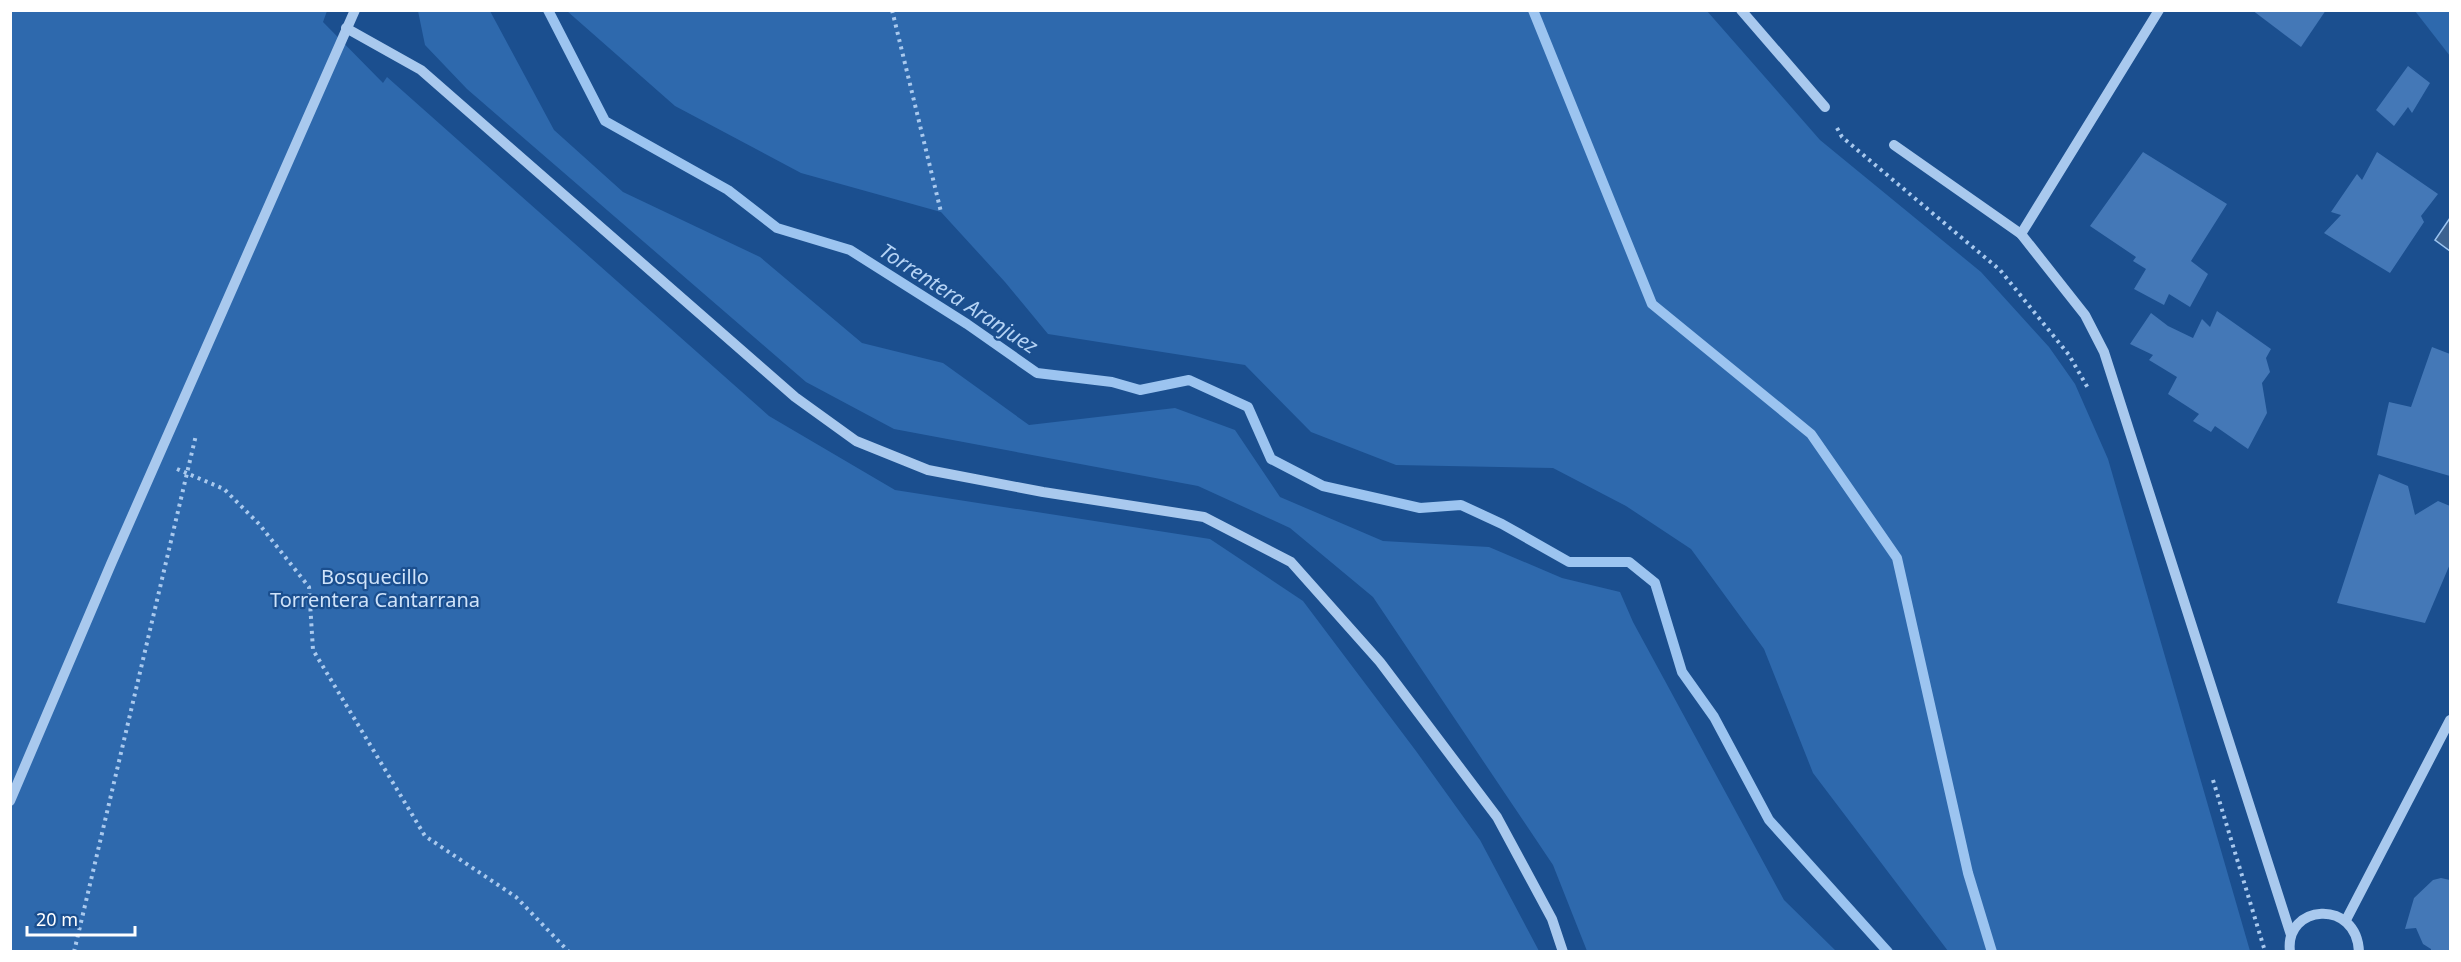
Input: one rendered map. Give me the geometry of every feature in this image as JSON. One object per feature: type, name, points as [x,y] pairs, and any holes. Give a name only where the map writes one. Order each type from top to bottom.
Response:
[{"type":"street","points":[[10,801],[355,10]]},
{"type":"street","points":[[1741,10],[1825,107]]},
{"type":"street","points":[[2021,234],[2159,10]]},
{"type":"street","points":[[346,28],[421,70],[795,397],[856,441],[928,470],[1043,492],[1204,517],[1291,561],[1380,662],[1497,817],[1552,920],[1563,951]]},
{"type":"street","points":[[1894,145],[2021,234],[2085,315],[2104,352],[2291,935],[2290,951]]},
{"type":"street","points":[[2346,920],[2451,720]]},
{"type":"street","points":[[2291,935],[2305,918],[2315,914],[2336,915],[2346,920],[2358,939],[2359,951]]},
{"type":"path","points":[[892,10],[941,212]]},
{"type":"path","points":[[1825,107],[1842,137],[2000,270],[2064,348],[2090,392]]},
{"type":"path","points":[[74,951],[198,427]]},
{"type":"path","points":[[157,460],[224,489],[259,524],[309,587],[313,650],[425,836],[516,897],[569,951]]},
{"type":"path","points":[[2210,771],[2265,951]]},
{"type":"green space","name":"Bosquecillo Torrentera Cantarrana","points":[[10,11],[327,11],[323,22],[383,83],[387,77],[769,416],[895,490],[1210,539],[1303,601],[1480,840],[1539,951],[11,951]]},
{"type":"green space","points":[[418,11],[490,11],[554,130],[623,192],[760,257],[862,343],[943,363],[1029,425],[1175,408],[1235,430],[1280,497],[1383,541],[1489,547],[1562,578],[1620,592],[1633,622],[1784,900],[1836,951],[1587,951],[1553,865],[1373,597],[1290,528],[1198,486],[894,429],[806,382],[467,89],[425,45]]},
{"type":"green space","points":[[567,11],[1707,11],[1820,140],[1981,272],[2049,347],[2075,384],[2108,459],[2250,951],[1948,951],[1813,773],[1764,649],[1691,549],[1626,506],[1553,468],[1396,465],[1311,432],[1245,365],[1048,334],[1005,282],[941,212],[801,173],[675,106]]},
{"type":"green space","points":[[2415,11],[2450,11],[2450,56]]},
{"type":"shaded area","points":[[2450,218],[2450,251],[2435,240]]},
{"type":"building","points":[[2252,10],[2326,10],[2301,47]]},
{"type":"building","points":[[2408,66],[2430,83],[2412,113],[2408,107],[2394,126],[2376,110]]},
{"type":"building","points":[[2143,152],[2227,204],[2191,261],[2208,274],[2190,307],[2169,294],[2164,305],[2134,289],[2146,269],[2133,261],[2136,257],[2090,226]]},
{"type":"building","points":[[2377,152],[2438,194],[2421,216],[2424,222],[2390,273],[2324,233],[2341,215],[2331,212],[2357,174],[2362,180]]},
{"type":"building","points":[[2217,311],[2271,349],[2266,358],[2270,372],[2262,383],[2267,413],[2248,449],[2215,426],[2211,432],[2193,421],[2199,414],[2168,394],[2177,377],[2149,360],[2153,355],[2130,344],[2151,313],[2168,326],[2193,338],[2202,319],[2210,327]]},
{"type":"building","points":[[2432,347],[2450,354],[2450,476],[2377,455],[2389,402],[2411,407]]},
{"type":"building","points":[[2379,474],[2408,486],[2415,515],[2438,501],[2450,506],[2450,564],[2425,623],[2337,603]]},
{"type":"building","points":[[2441,878],[2450,880],[2450,952],[2431,952],[2431,949],[2423,944],[2416,928],[2405,929],[2414,898],[2433,880]]},
{"type":"waterway","name":"Torrentera Aranjuez","points":[[548,10],[605,121],[728,190],[777,228],[850,250],[967,324],[1037,373],[1112,382],[1140,390],[1189,380],[1248,407],[1271,459],[1323,486],[1420,508],[1461,505],[1502,524],[1569,562],[1629,562],[1655,583],[1682,672],[1714,717],[1769,820],[1888,952]]},
{"type":"waterway","points":[[1533,10],[1652,304],[1811,434],[1897,558],[1968,873],[1992,952]]}]
